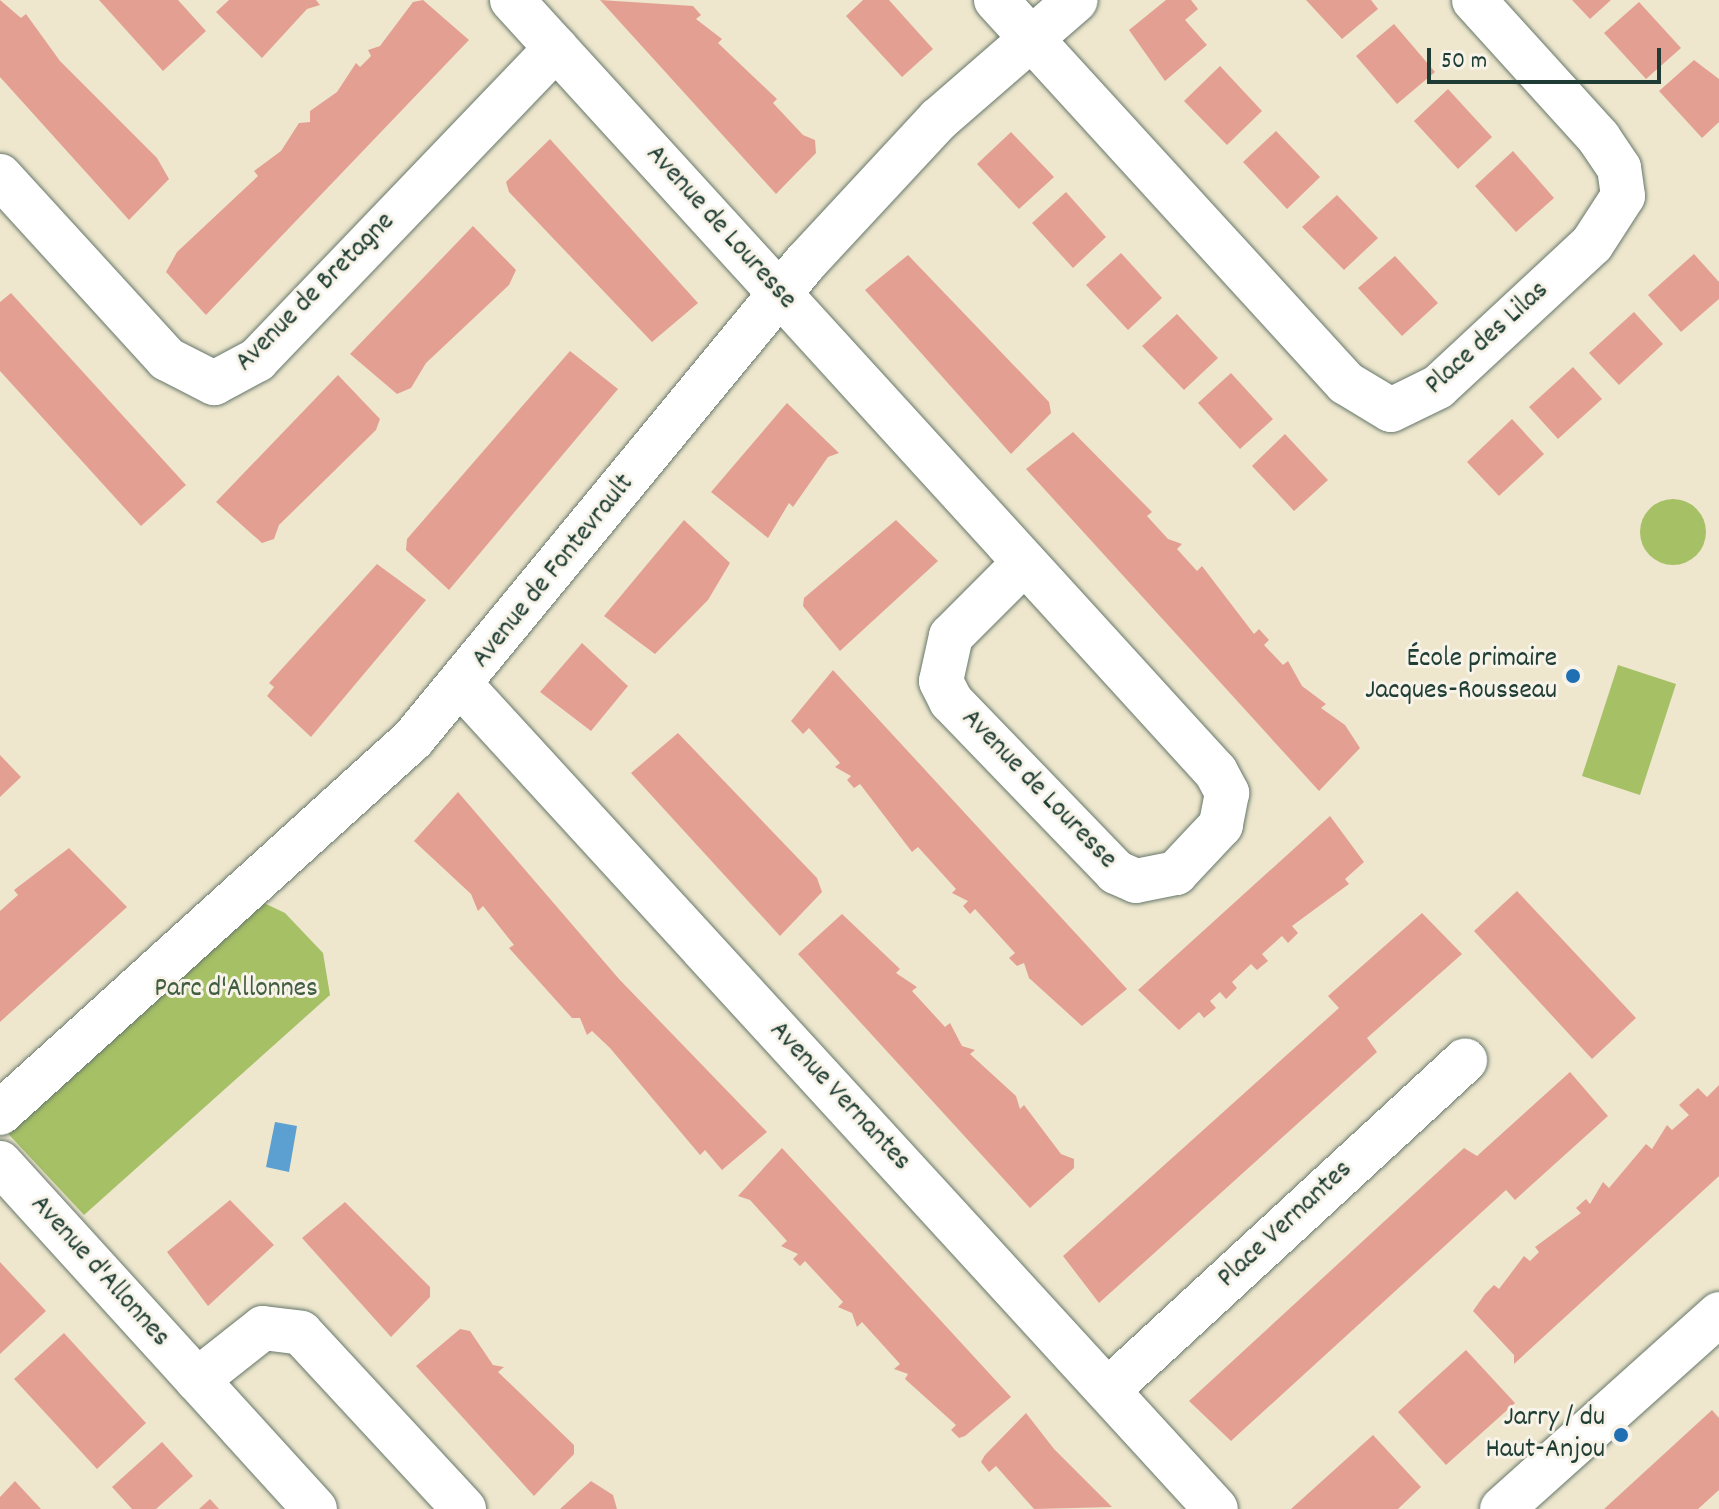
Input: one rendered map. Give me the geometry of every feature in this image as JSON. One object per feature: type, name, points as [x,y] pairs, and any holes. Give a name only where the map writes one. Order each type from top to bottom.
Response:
[{"type":"street","name":"Avenue de Louresse","points":[[512,0],[1223,782],[1221,825],[1176,873],[1136,881],[1116,872],[951,701],[941,681],[951,636],[1023,564]]},
{"type":"street","points":[[996,0],[1032,40]]},
{"type":"street","name":"Avenue de Fontevrault","points":[[0,1113],[462,686],[779,294],[939,119],[1076,0]]},
{"type":"street","name":"Place des Lilas","points":[[1032,40],[1346,383],[1391,410],[1438,387],[1592,244],[1623,196],[1619,168],[1599,138],[1474,0]]},
{"type":"street","name":"Avenue de Bretagne","points":[[0,176],[167,359],[214,383],[257,360],[556,48]]},
{"type":"street","name":"Avenue Vernantes","points":[[462,686],[1216,1509]]},
{"type":"street","name":"Place Vernantes","points":[[1108,1390],[1465,1060]]},
{"type":"street","name":"Avenue d'Allonnes","points":[[0,1163],[315,1509]]},
{"type":"street","points":[[197,1380],[263,1328],[283,1325],[301,1333],[464,1509]]},
{"type":"street","points":[[1502,1509],[1712,1335]]},
{"type":"green space","points":[[1673,499],[1696,509],[1706,532],[1696,555],[1673,565],[1650,555],[1640,532],[1650,509]]},
{"type":"green space","points":[[1618,665],[1676,684],[1640,795],[1582,776]]},
{"type":"green space","name":"Parc d'Allonnes","points":[[241,892],[285,913],[323,953],[330,995],[84,1215],[0,1125]]},
{"type":"water","points":[[275,1122],[297,1126],[289,1172],[266,1167]]},
{"type":"building","points":[[0,0],[21,18],[26,14],[60,61],[157,158],[169,179],[129,220],[0,77]]},
{"type":"building","points":[[99,0],[178,0],[206,31],[163,71]]},
{"type":"building","points":[[229,0],[316,0],[320,5],[307,9],[262,58],[216,12]]},
{"type":"building","points":[[423,0],[469,40],[206,315],[166,272],[177,252],[258,176],[254,171],[281,151],[299,123],[310,122],[310,111],[337,92],[356,63],[360,67],[371,56],[368,50],[380,46],[413,2]]},
{"type":"building","points":[[600,0],[693,6],[701,15],[696,19],[722,39],[718,43],[777,99],[773,103],[803,135],[815,140],[816,153],[776,194]]},
{"type":"building","points":[[863,0],[889,0],[933,49],[902,77],[846,16]]},
{"type":"building","points":[[1166,0],[1191,0],[1198,9],[1185,20],[1207,45],[1165,81],[1129,30]]},
{"type":"building","points":[[1306,0],[1371,0],[1378,9],[1342,39]]},
{"type":"building","points":[[1572,0],[1611,0],[1590,19]]},
{"type":"building","points":[[1639,2],[1681,48],[1646,79],[1604,33]]},
{"type":"building","points":[[1394,24],[1435,72],[1397,104],[1356,56]]},
{"type":"building","points":[[1694,60],[1719,79],[1719,122],[1702,138],[1659,91]]},
{"type":"building","points":[[1220,66],[1262,111],[1227,145],[1184,101]]},
{"type":"building","points":[[1448,89],[1492,137],[1458,169],[1414,121]]},
{"type":"building","points":[[1276,131],[1320,177],[1287,209],[1243,162]]},
{"type":"building","points":[[1011,132],[1054,177],[1019,209],[977,164]]},
{"type":"building","points":[[550,139],[698,303],[652,342],[509,192],[506,182]]},
{"type":"building","points":[[1513,151],[1554,198],[1516,232],[1475,186]]},
{"type":"building","points":[[1066,192],[1106,237],[1073,268],[1032,223]]},
{"type":"building","points":[[1337,195],[1378,238],[1344,270],[1302,227]]},
{"type":"building","points":[[473,226],[516,270],[509,285],[426,363],[411,388],[397,394],[350,354]]},
{"type":"building","points":[[1121,253],[1162,298],[1128,330],[1086,285]]},
{"type":"building","points":[[1694,254],[1719,282],[1719,299],[1681,332],[1648,295]]},
{"type":"building","points":[[908,255],[1049,402],[1051,413],[1011,454],[865,290]]},
{"type":"building","points":[[1395,256],[1438,303],[1402,336],[1358,288]]},
{"type":"building","points":[[11,293],[186,485],[141,526],[0,371],[0,302]]},
{"type":"building","points":[[1634,312],[1663,344],[1619,385],[1589,353]]},
{"type":"building","points":[[1177,314],[1218,358],[1184,390],[1142,346]]},
{"type":"building","points":[[570,351],[618,389],[449,590],[406,550],[407,539]]},
{"type":"building","points":[[1573,367],[1602,399],[1558,439],[1529,407]]},
{"type":"building","points":[[1231,373],[1273,419],[1240,449],[1198,403]]},
{"type":"building","points":[[338,375],[380,419],[376,430],[279,525],[274,539],[262,543],[216,502]]},
{"type":"building","points":[[787,403],[839,453],[828,457],[793,507],[789,503],[768,538],[711,492]]},
{"type":"building","points":[[1512,419],[1544,454],[1499,496],[1467,462]]},
{"type":"building","points":[[1073,432],[1152,512],[1147,516],[1168,539],[1182,544],[1177,549],[1197,571],[1202,566],[1254,634],[1259,629],[1269,640],[1264,645],[1283,665],[1288,661],[1302,686],[1326,704],[1321,708],[1345,725],[1360,748],[1319,791],[1026,469]]},
{"type":"building","points":[[1285,434],[1328,480],[1294,511],[1252,466]]},
{"type":"building","points":[[684,520],[730,563],[708,600],[655,654],[604,616]]},
{"type":"building","points":[[896,520],[938,561],[840,651],[803,606],[804,598]]},
{"type":"building","points":[[377,564],[426,600],[311,737],[267,696],[274,687],[269,683]]},
{"type":"building","points":[[582,643],[628,686],[591,731],[540,692]]},
{"type":"building","points":[[833,670],[1127,989],[1082,1026],[1029,978],[1024,963],[1017,966],[1009,958],[1015,953],[975,909],[970,914],[963,906],[968,901],[952,893],[956,889],[918,847],[912,852],[860,784],[854,788],[847,780],[851,776],[835,767],[840,763],[809,728],[803,734],[791,721]]},
{"type":"building","points":[[678,733],[817,878],[822,892],[780,936],[631,773]]},
{"type":"building","points":[[0,755],[21,777],[0,797]]},
{"type":"building","points":[[458,792],[619,979],[767,1132],[722,1170],[705,1150],[700,1155],[610,1048],[592,1031],[587,1035],[580,1018],[572,1018],[509,948],[514,945],[483,906],[478,911],[471,894],[414,841]]},
{"type":"building","points":[[1330,816],[1364,862],[1345,879],[1349,884],[1292,926],[1298,933],[1288,943],[1282,936],[1262,954],[1268,961],[1257,970],[1251,964],[1232,982],[1237,988],[1226,999],[1220,992],[1210,1001],[1216,1008],[1204,1018],[1199,1012],[1179,1030],[1138,990]]},
{"type":"building","points":[[69,848],[127,907],[0,1022],[0,911],[18,895],[14,890]]},
{"type":"building","points":[[1517,891],[1636,1018],[1592,1059],[1474,931]]},
{"type":"building","points":[[1422,913],[1462,954],[1367,1038],[1377,1052],[1099,1303],[1063,1256],[1339,1008],[1328,996]]},
{"type":"building","points":[[842,914],[900,969],[896,973],[917,987],[912,991],[945,1027],[950,1023],[962,1046],[975,1050],[970,1054],[1016,1096],[1020,1109],[1024,1105],[1061,1154],[1074,1159],[1074,1168],[1030,1208],[798,954]]},
{"type":"building","points":[[1570,1072],[1608,1116],[1515,1200],[1506,1190],[1231,1441],[1189,1401],[1464,1148],[1477,1156]]},
{"type":"building","points":[[1719,1085],[1719,1176],[1514,1364],[1514,1355],[1473,1311],[1485,1294],[1494,1285],[1499,1289],[1524,1256],[1530,1261],[1539,1252],[1535,1247],[1581,1213],[1576,1208],[1586,1199],[1590,1204],[1603,1182],[1609,1188],[1646,1144],[1652,1149],[1667,1125],[1672,1130],[1689,1115],[1679,1105],[1698,1088],[1707,1097]]},
{"type":"building","points":[[782,1148],[1011,1397],[965,1436],[959,1438],[951,1430],[956,1425],[905,1379],[908,1374],[894,1369],[900,1364],[862,1322],[857,1327],[852,1313],[838,1307],[843,1302],[805,1261],[800,1266],[793,1259],[798,1254],[781,1246],[787,1241],[750,1200],[738,1196]]},
{"type":"building","points":[[230,1200],[274,1245],[208,1306],[167,1252]]},
{"type":"building","points":[[345,1202],[430,1287],[430,1297],[391,1337],[302,1238]]},
{"type":"building","points":[[0,1262],[46,1311],[0,1354]]},
{"type":"building","points":[[460,1329],[470,1331],[493,1365],[504,1367],[498,1372],[574,1445],[574,1454],[534,1496],[416,1366]]},
{"type":"building","points":[[64,1333],[146,1423],[97,1469],[14,1379]]},
{"type":"building","points":[[1466,1350],[1515,1403],[1446,1465],[1398,1412]]},
{"type":"building","points":[[1712,1410],[1719,1418],[1719,1490],[1698,1509],[1604,1509]]},
{"type":"building","points":[[1026,1413],[1054,1449],[1112,1507],[1034,1509],[996,1466],[989,1472],[981,1462],[985,1455]]},
{"type":"building","points":[[1373,1435],[1421,1487],[1398,1509],[1291,1509]]},
{"type":"building","points":[[162,1442],[193,1476],[156,1509],[132,1509],[112,1487]]},
{"type":"building","points":[[15,1481],[41,1509],[0,1509],[0,1497]]},
{"type":"building","points":[[591,1481],[613,1495],[617,1509],[560,1509]]},
{"type":"building","points":[[210,1499],[219,1509],[199,1509]]},
{"type":"place","name":"École primaire Jacques-Rousseau","points":[[1573,676]]},
{"type":"place","name":"Jarry / du Haut-Anjou","points":[[1621,1435]]}]
